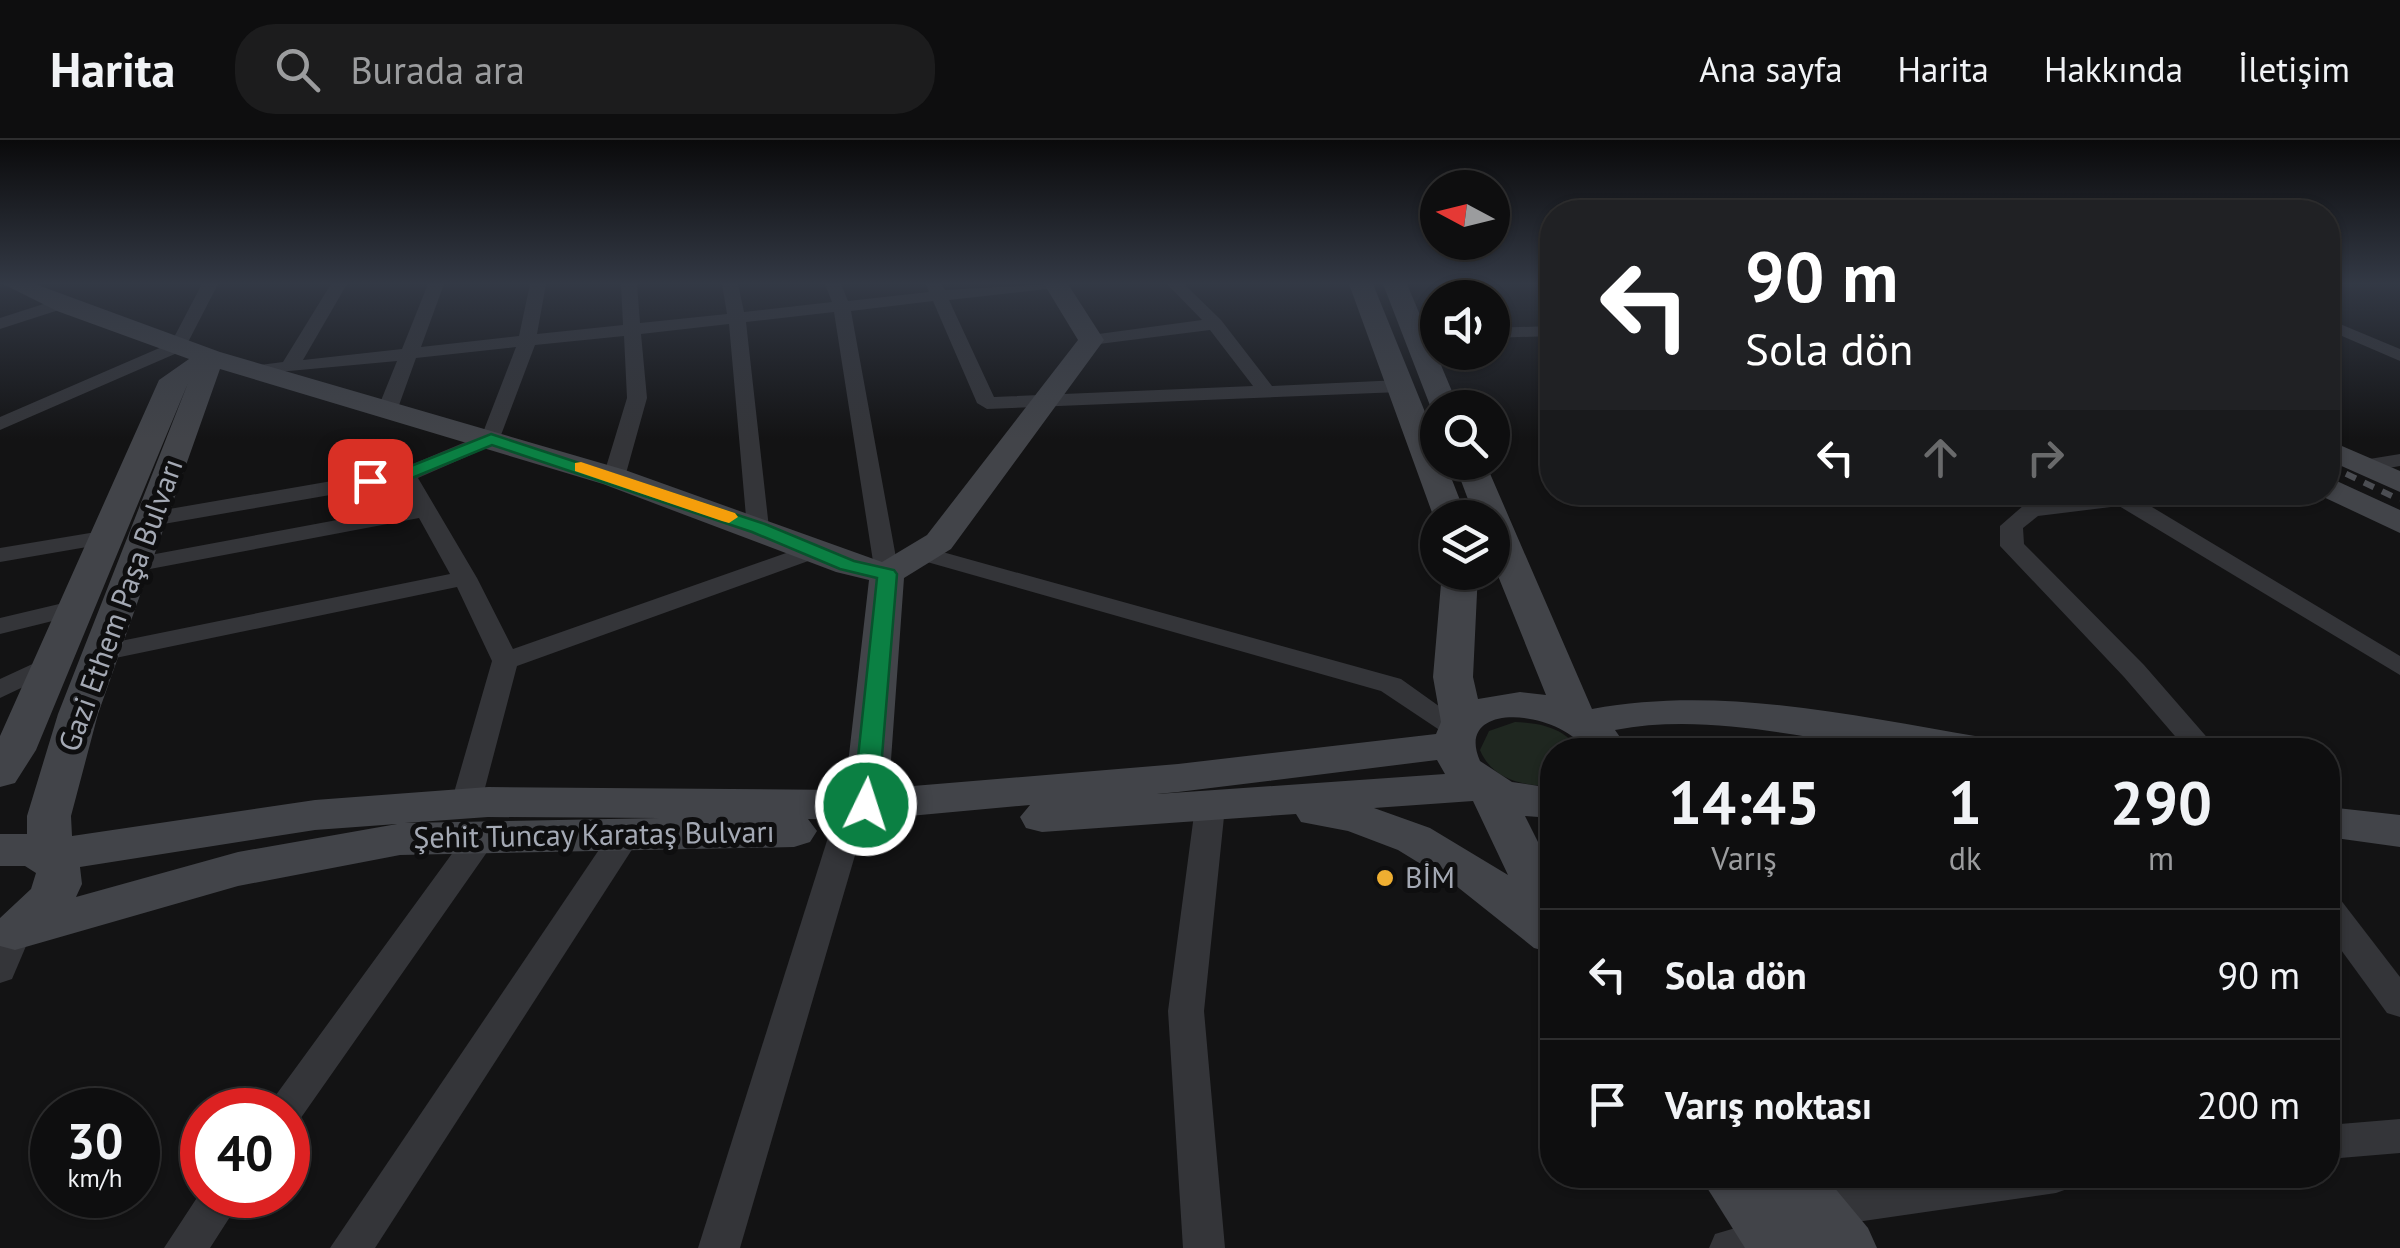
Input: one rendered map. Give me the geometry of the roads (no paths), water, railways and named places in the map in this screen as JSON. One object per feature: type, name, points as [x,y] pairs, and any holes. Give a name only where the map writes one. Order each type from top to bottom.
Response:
[{"type":"main road","points":[[149,336],[252,371],[614,477],[848,565],[887,574],[939,542],[1091,340],[1088,336]]},
{"type":"main road","points":[[1381,336],[1444,500]]},
{"type":"main road","name":"Gazi Ethem Paşa Bulvarı","points":[[5,948],[45,905],[60,880],[59,866],[50,856],[49,816],[78,714],[152,520],[195,352]]},
{"type":"main road","name":"Gazi Ethem Paşa Bulvarı","points":[[0,773],[14,750],[108,537],[172,380],[195,352]]},
{"type":"main road","points":[[2340,455],[2400,483]]},
{"type":"main road","points":[[2340,494],[2400,524]]},
{"type":"main road","points":[[1510,557],[1589,730],[1625,712],[1683,712],[1780,720],[1901,738]]},
{"type":"main road","points":[[856,816],[887,574]]},
{"type":"main road","points":[[1459,590],[1453,677],[1457,761],[1487,788],[1540,892]]},
{"type":"main road","name":"Şehit Tuncay Karataş Bulvarı","points":[[5,948],[238,870],[400,839],[474,820],[626,834],[856,816],[1178,778],[1457,732],[1494,706],[1516,704],[1540,706],[1589,730]]},
{"type":"main road","name":"Şehit Tuncay Karataş Bulvarı","points":[[0,850],[32,849],[50,856],[315,814],[474,820],[856,816],[1232,806],[1487,788],[1516,800],[1540,802]]},
{"type":"main road","points":[[2340,800],[2400,807]]},
{"type":"main road","points":[[1232,806],[1336,813],[1441,851],[1540,927]]},
{"type":"main road","points":[[2340,824],[2400,831]]},
{"type":"main road","points":[[1744,1188],[1789,1227]]},
{"type":"street","points":[[0,424],[195,352],[199,336]]},
{"type":"street","points":[[289,368],[308,336]]},
{"type":"street","points":[[388,408],[417,336]]},
{"type":"street","points":[[152,520],[406,474],[491,439],[528,336]]},
{"type":"street","points":[[252,371],[591,336]]},
{"type":"street","points":[[614,477],[637,398],[633,336]]},
{"type":"street","points":[[738,336],[758,528]]},
{"type":"street","points":[[847,336],[887,574]]},
{"type":"street","points":[[957,336],[987,404],[1400,386]]},
{"type":"street","points":[[1091,340],[1124,336]]},
{"type":"street","points":[[1224,336],[1266,391]]},
{"type":"street","points":[[2340,338],[2354,336],[2400,356]]},
{"type":"street","points":[[2365,466],[2400,460]]},
{"type":"street","points":[[298,1088],[474,820],[505,661],[406,474]]},
{"type":"street","points":[[2062,505],[2032,510],[2011,526],[2012,546],[2134,671],[2192,738]]},
{"type":"street","points":[[2131,505],[2400,667]]},
{"type":"street","points":[[134,565],[426,510]]},
{"type":"street","points":[[0,555],[108,537]]},
{"type":"street","points":[[505,661],[814,551]]},
{"type":"street","points":[[921,554],[1391,684],[1457,732]]},
{"type":"street","points":[[101,653],[464,578]]},
{"type":"street","points":[[0,626],[76,608]]},
{"type":"street","points":[[0,690],[52,664]]},
{"type":"street","points":[[1204,1248],[1186,1011],[1232,806]]},
{"type":"street","points":[[719,1248],[856,816]]},
{"type":"street","points":[[350,1248],[626,834]]},
{"type":"street","points":[[2340,924],[2400,1003]]},
{"type":"street","points":[[2340,1141],[2400,1136]]},
{"type":"street","points":[[1789,1227],[1989,1188]]},
{"type":"street","points":[[185,1248],[207,1218]]},
{"type":"railway","points":[[2340,471],[2400,500]]},
{"type":"place","name":"BİM","points":[[1385,878]]}]
